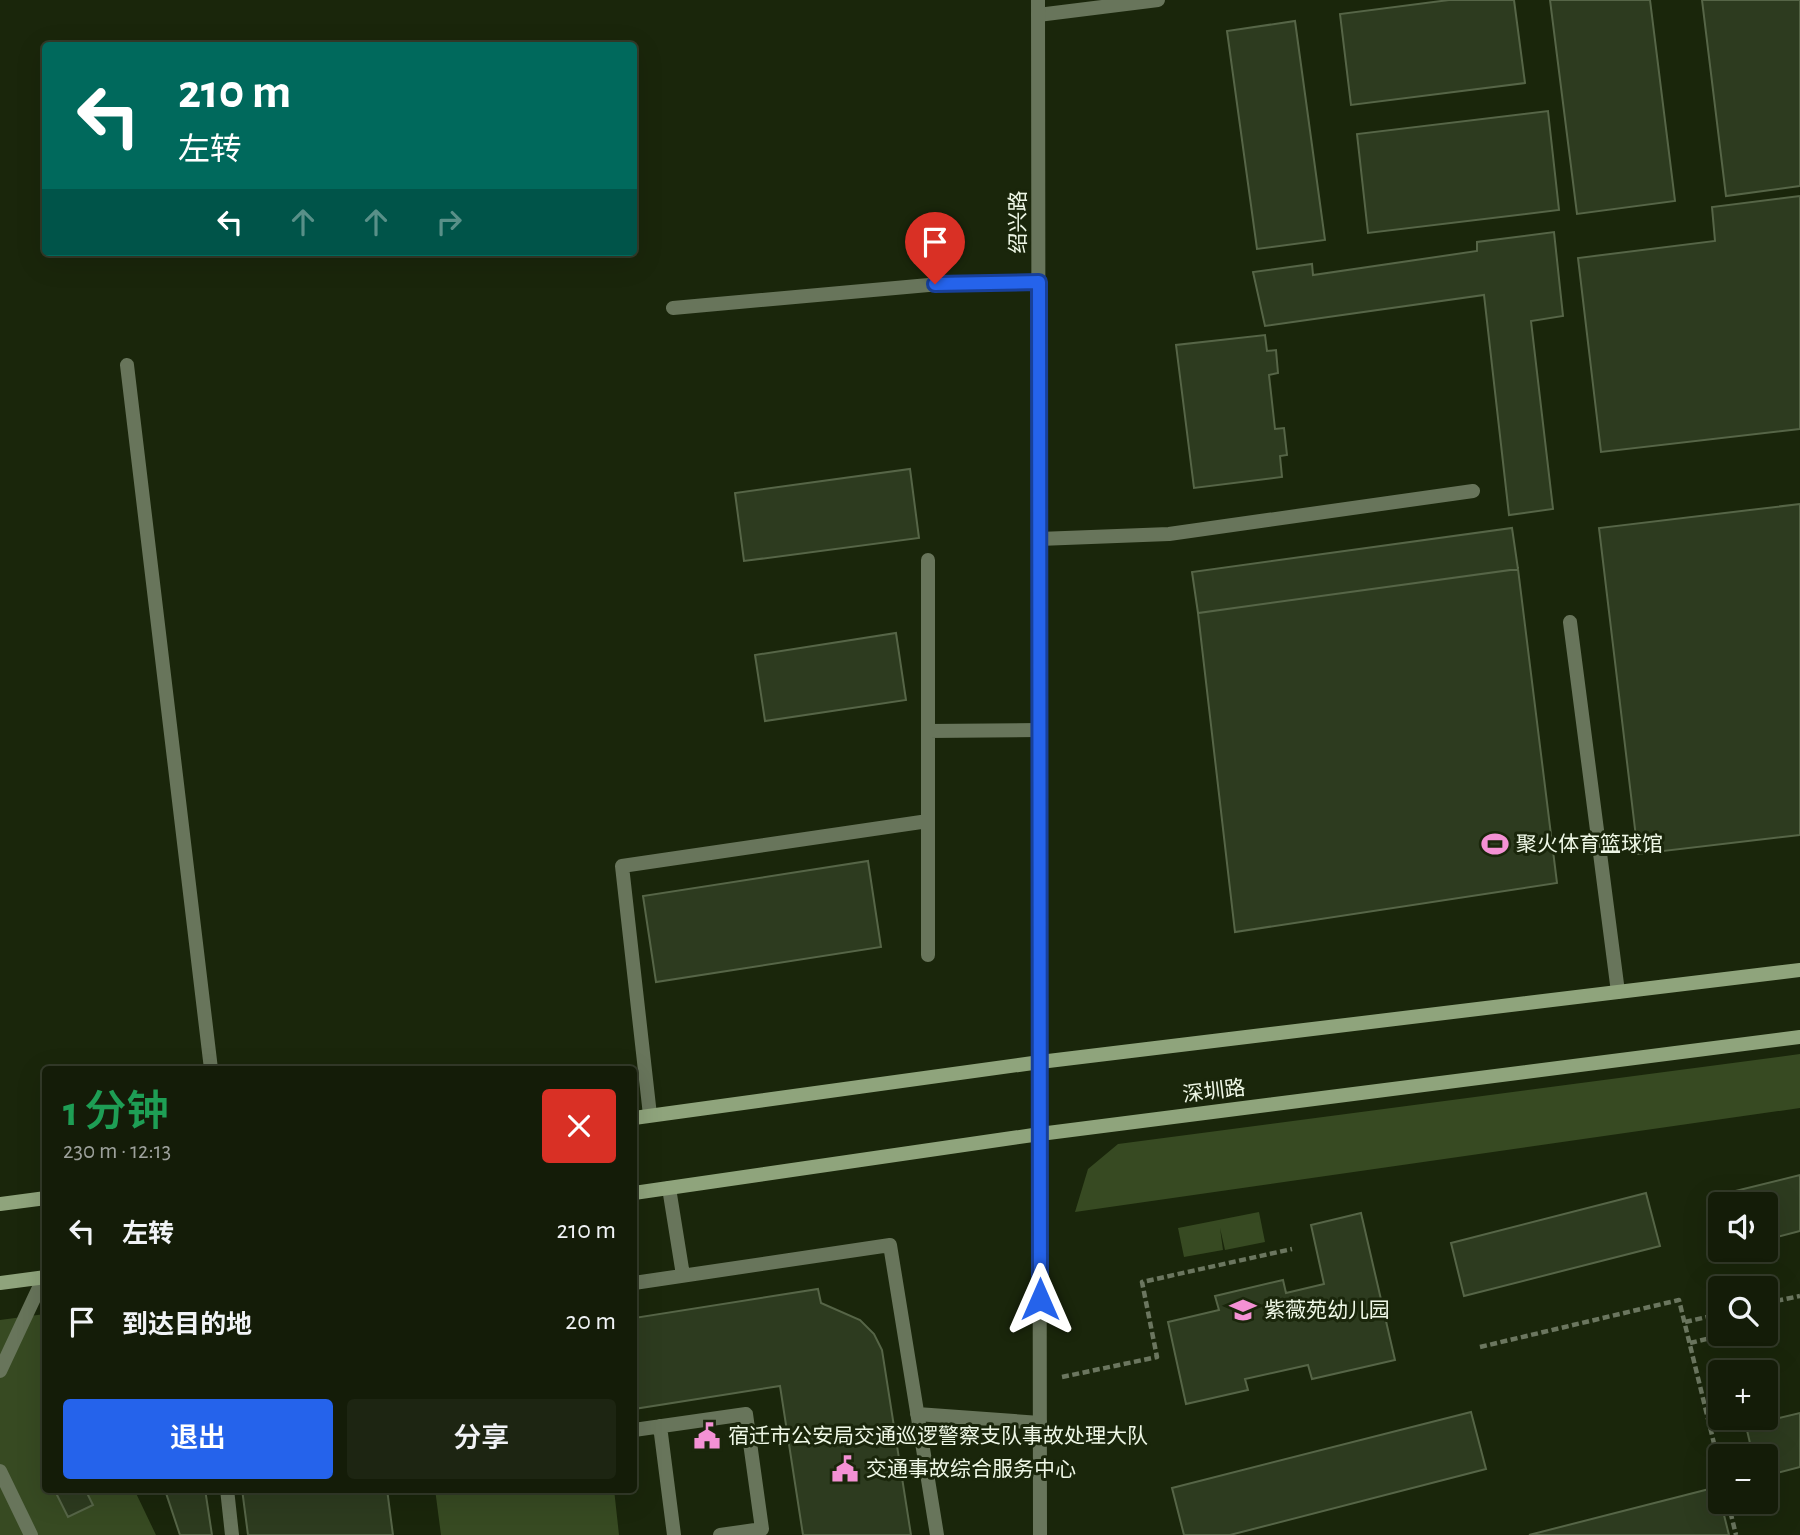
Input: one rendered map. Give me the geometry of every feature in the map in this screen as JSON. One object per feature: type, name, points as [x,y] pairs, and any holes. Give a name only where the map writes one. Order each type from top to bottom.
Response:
[{"type":"street","points":[[1038,7],[1158,0]]},
{"type":"street","name":"绍兴路","points":[[1038,7],[1040,1535]]},
{"type":"street","points":[[673,308],[962,282],[1039,282]]},
{"type":"street","points":[[127,365],[211,1066]]},
{"type":"street","points":[[1039,539],[1169,534],[1473,491]]},
{"type":"street","points":[[928,560],[928,955]]},
{"type":"street","points":[[1570,622],[1618,992]]},
{"type":"street","points":[[928,731],[1040,730]]},
{"type":"street","points":[[650,1115],[622,866],[928,821]]},
{"type":"street","points":[[637,1117],[1040,1062],[1800,970]]},
{"type":"street","name":"深圳路","points":[[637,1193],[1040,1134],[1800,1037]]},
{"type":"street","points":[[669,1188],[683,1275]]},
{"type":"street","points":[[0,1204],[42,1199]]},
{"type":"street","points":[[637,1283],[890,1245],[937,1535]]},
{"type":"street","points":[[0,1283],[42,1277]]},
{"type":"street","points":[[0,1371],[42,1283]]},
{"type":"street","points":[[637,1430],[747,1414],[762,1529],[720,1535]]},
{"type":"street","points":[[917,1414],[1040,1423]]},
{"type":"street","points":[[660,1426],[674,1535]]},
{"type":"street","points":[[0,1471],[31,1535]]},
{"type":"street","points":[[227,1493],[232,1535]]},
{"type":"path","points":[[1040,1381],[1157,1357],[1142,1282],[1292,1249]]},
{"type":"path","points":[[1778,1301],[1800,1296]]},
{"type":"path","points":[[1480,1347],[1679,1300],[1714,1444]]},
{"type":"path","points":[[1685,1322],[1708,1317]]},
{"type":"path","points":[[1690,1343],[1708,1339]]},
{"type":"path","points":[[1731,1514],[1736,1535]]},
{"type":"green space","points":[[1800,1054],[1800,1108],[1075,1212],[1088,1169],[1118,1144]]},
{"type":"green space","points":[[1259,1212],[1265,1242],[1225,1250],[1220,1228],[1223,1250],[1184,1257],[1178,1228]]},
{"type":"green space","points":[[42,1314],[42,1493],[136,1493],[156,1535],[0,1535],[0,1320]]},
{"type":"green space","points":[[436,1493],[614,1493],[619,1535],[441,1535]]},
{"type":"building","points":[[1449,0],[1514,0],[1525,83],[1351,105],[1340,14]]},
{"type":"building","points":[[1550,0],[1650,0],[1675,201],[1577,214]]},
{"type":"building","points":[[1702,0],[1800,0],[1800,186],[1726,196]]},
{"type":"building","points":[[1295,21],[1325,240],[1257,249],[1227,31]]},
{"type":"building","points":[[1548,111],[1559,210],[1368,233],[1357,134]]},
{"type":"building","points":[[1800,196],[1800,429],[1601,452],[1578,258],[1715,241],[1712,207]]},
{"type":"building","points":[[1554,232],[1563,316],[1531,321],[1553,509],[1509,515],[1484,295],[1265,326],[1253,272],[1312,264],[1313,275],[1477,251],[1477,242]]},
{"type":"building","points":[[1265,335],[1267,351],[1276,350],[1278,373],[1269,375],[1275,429],[1284,428],[1287,455],[1280,456],[1282,477],[1194,488],[1176,345]]},
{"type":"building","points":[[910,469],[919,538],[744,561],[735,493]]},
{"type":"building","points":[[1800,504],[1800,835],[1638,854],[1599,528]]},
{"type":"building","points":[[1512,528],[1518,569],[1198,613],[1192,572]]},
{"type":"building","points":[[1518,569],[1557,883],[1235,932],[1198,613]]},
{"type":"building","points":[[896,633],[906,700],[765,721],[755,655]]},
{"type":"building","points":[[868,861],[881,947],[656,982],[643,896]]},
{"type":"building","points":[[1800,1175],[1800,1231],[1778,1237],[1778,1192],[1731,1192]]},
{"type":"building","points":[[1646,1193],[1660,1246],[1464,1296],[1451,1243]]},
{"type":"building","points":[[1361,1213],[1395,1360],[1312,1379],[1308,1365],[1245,1379],[1248,1390],[1186,1404],[1168,1322],[1219,1310],[1215,1296],[1283,1280],[1286,1293],[1324,1284],[1311,1225]]},
{"type":"building","points":[[818,1289],[821,1303],[860,1320],[874,1334],[882,1350],[911,1535],[803,1535],[780,1386],[637,1409],[637,1318]]},
{"type":"building","points":[[1471,1412],[1486,1469],[1230,1535],[1184,1535],[1172,1488]]},
{"type":"building","points":[[1800,1413],[1800,1467],[1778,1473],[1778,1444],[1750,1444],[1747,1430],[1778,1430],[1778,1418]]},
{"type":"building","points":[[1708,1489],[1708,1514],[1724,1514],[1729,1535],[1529,1535]]},
{"type":"building","points":[[56,1493],[87,1493],[93,1505],[68,1517]]},
{"type":"building","points":[[166,1493],[206,1493],[212,1535],[180,1535]]},
{"type":"building","points":[[243,1493],[388,1493],[393,1535],[248,1535]]},
{"type":"place","name":"聚火体育篮球馆","points":[[1495,844]]},
{"type":"place","name":"紫薇苑幼儿园","points":[[1243,1310]]},
{"type":"place","name":"宿迁市公安局交通巡逻警察支队事故处理大队","points":[[707,1436]]},
{"type":"place","name":"交通事故综合服务中心","points":[[845,1469]]},
{"type":"route","points":[[935,284],[1039,282],[1040,1299]]}]
